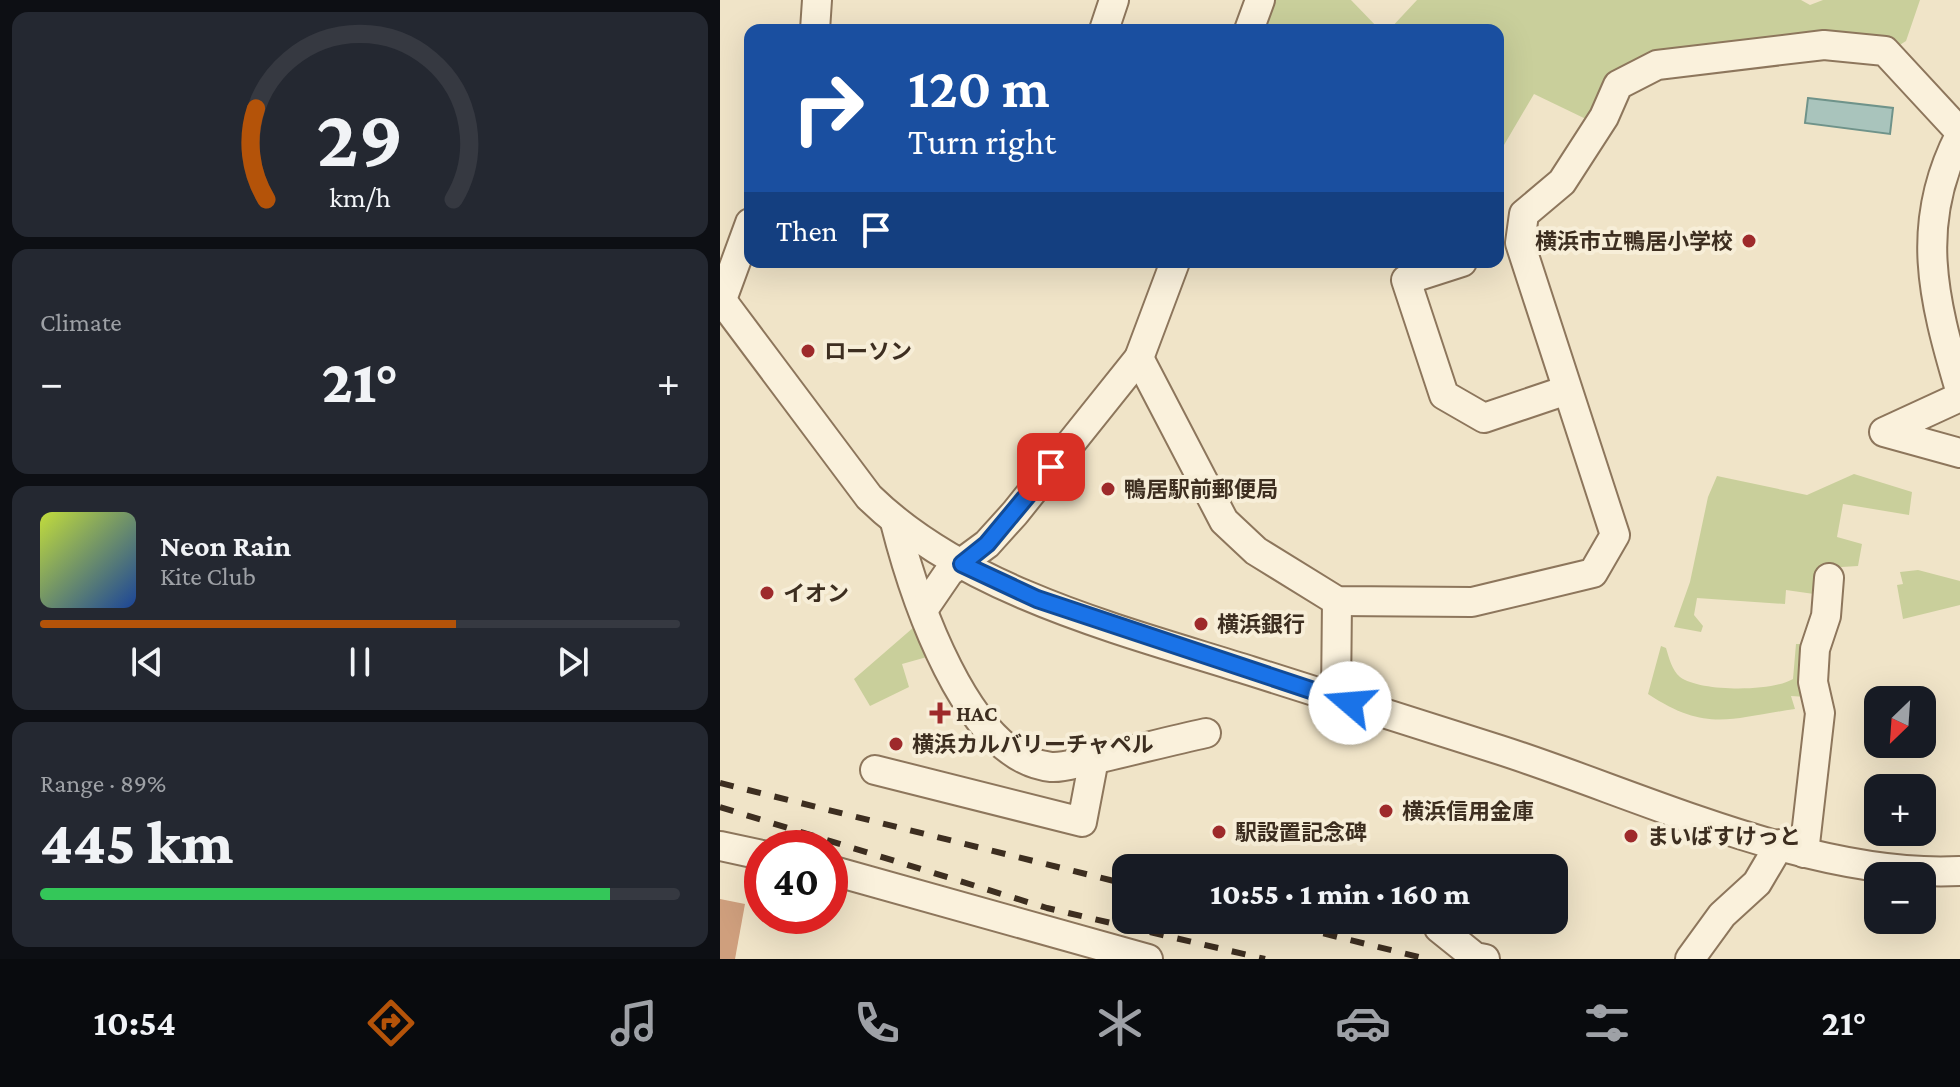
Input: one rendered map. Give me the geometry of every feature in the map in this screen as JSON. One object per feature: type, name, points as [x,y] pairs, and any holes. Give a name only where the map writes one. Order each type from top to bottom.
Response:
[{"type":"street","points":[[815,24],[817,0]]},
{"type":"street","points":[[1106,24],[1114,0]]},
{"type":"street","points":[[1251,24],[1260,0]]},
{"type":"street","points":[[1139,358],[1224,521],[1256,551],[1337,601],[1472,602],[1593,573],[1615,535],[1520,243],[1524,214],[1562,182],[1604,117],[1618,85],[1657,65],[1824,45],[1885,51],[1960,134],[1941,172],[1931,248],[1937,310],[1960,390]]},
{"type":"street","points":[[744,239],[721,301],[841,462],[895,522],[962,564],[1037,599],[1792,849],[1877,867],[1960,871]]},
{"type":"street","points":[[923,610],[949,572],[987,544],[1015,513],[1139,358],[1173,268]]},
{"type":"street","points":[[1443,268],[1406,280],[1444,395],[1484,418],[1567,390]]},
{"type":"street","points":[[1960,397],[1884,432],[1960,453]]},
{"type":"street","points":[[895,522],[923,610],[961,686],[996,740],[1027,762],[1054,767],[1206,733]]},
{"type":"street","points":[[1690,959],[1722,915],[1792,849],[1820,713],[1813,682],[1815,649],[1826,616],[1829,578]]},
{"type":"street","points":[[1336,698],[1337,601]]},
{"type":"street","points":[[875,770],[1082,822],[1094,759]]},
{"type":"street","points":[[720,846],[744,851]]},
{"type":"street","points":[[848,875],[1148,959]]},
{"type":"street","points":[[1446,934],[1475,957],[1485,959]]},
{"type":"green space","points":[[1276,0],[1351,0],[1374,24],[1266,24]]},
{"type":"green space","points":[[1417,0],[1801,0],[1810,5],[1823,0],[1920,0],[1906,41],[1895,48],[1655,61],[1588,120],[1534,94],[1504,145],[1504,24],[1395,24]]},
{"type":"green space","points":[[1854,474],[1912,492],[1909,515],[1843,504],[1837,537],[1862,544],[1858,566],[1825,568],[1821,595],[1786,590],[1785,604],[1697,598],[1694,615],[1703,626],[1701,632],[1674,627],[1690,582],[1708,497],[1717,476],[1807,495]]},
{"type":"green space","points":[[1918,570],[1960,581],[1960,605],[1903,619],[1897,585],[1903,584],[1900,572]]},
{"type":"green space","points":[[914,627],[927,657],[902,664],[909,687],[870,706],[854,679]]},
{"type":"green space","points":[[1796,644],[1806,644],[1807,697],[1791,696],[1795,709],[1720,720],[1687,714],[1648,694],[1661,646],[1666,648],[1680,677],[1690,682],[1719,688],[1753,688],[1793,679]]},
{"type":"water","points":[[1808,98],[1893,108],[1890,134],[1805,123]]},
{"type":"building","points":[[720,899],[744,904],[735,959],[720,959]]},
{"type":"railway","points":[[720,783],[1112,881]]},
{"type":"railway","points":[[720,807],[1047,908],[1265,959]]},
{"type":"railway","points":[[1326,934],[1427,959]]},
{"type":"place","name":"横浜市立鴨居小学校","points":[[1749,241]]},
{"type":"place","name":"ローソン","points":[[808,351]]},
{"type":"place","name":"鴨居駅前郵便局","points":[[1108,489]]},
{"type":"place","name":"イオン","points":[[767,593]]},
{"type":"place","name":"横浜銀行","points":[[1201,624]]},
{"type":"place","name":"HAC","points":[[940,713]]},
{"type":"place","name":"横浜カルバリーチャペル","points":[[896,744]]},
{"type":"place","name":"横浜信用金庫","points":[[1386,811]]},
{"type":"place","name":"駅設置記念碑","points":[[1219,832]]},
{"type":"place","name":"まいばすけっと","points":[[1631,836]]},
{"type":"route","points":[[1051,467],[987,544],[962,564],[1037,599],[1200,656],[1350,703]]}]
